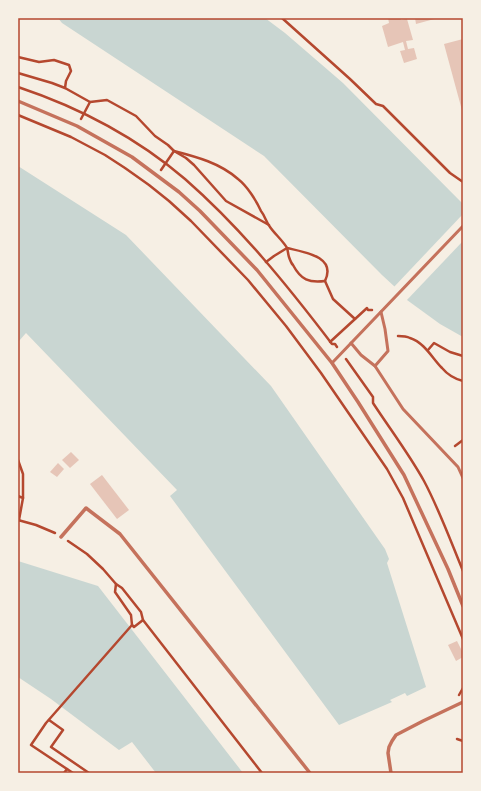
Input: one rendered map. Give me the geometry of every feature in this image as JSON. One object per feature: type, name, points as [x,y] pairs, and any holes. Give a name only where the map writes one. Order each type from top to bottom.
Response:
[{"type":"street","points":[[18,101],[77,126],[132,157],[179,192],[200,211],[257,270],[332,363],[404,475],[448,569],[463,606]]},
{"type":"street","points":[[61,537],[86,508],[120,534],[310,773]]},
{"type":"street","points":[[391,773],[388,753],[389,747],[396,735],[463,702]]},
{"type":"lane","points":[[332,363],[463,226]]},
{"type":"lane","points":[[376,366],[388,351],[381,312]]},
{"type":"lane","points":[[351,343],[361,355],[376,366],[403,409],[458,468],[463,478]]},
{"type":"path","points":[[282,18],[376,104],[383,106],[450,173],[463,182]]},
{"type":"path","points":[[18,57],[39,62],[54,60],[69,65],[71,71],[66,81],[65,88]]},
{"type":"path","points":[[18,73],[65,88],[90,102],[107,100],[136,116],[155,136],[194,165],[226,201],[269,225]]},
{"type":"path","points":[[77,126],[90,102]]},
{"type":"path","points":[[18,115],[71,137],[105,155],[149,185],[191,221],[248,280],[286,326],[321,373],[387,469],[403,498],[463,639]]},
{"type":"path","points":[[157,175],[174,151]]},
{"type":"path","points":[[174,151],[206,160],[230,172],[248,190],[262,211],[269,225],[287,248],[289,258],[302,278],[313,282],[325,281]]},
{"type":"path","points":[[257,270],[274,256],[287,248],[306,252],[318,257],[324,262],[327,268],[328,272],[325,281],[333,298],[355,319]]},
{"type":"path","points":[[398,336],[411,338],[428,350],[450,376],[463,381]]},
{"type":"path","points":[[428,350],[434,343],[446,350],[463,356]]},
{"type":"path","points":[[454,446],[463,440]]},
{"type":"path","points":[[18,460],[23,474],[23,498],[18,520],[36,525],[74,544],[87,554],[116,584],[122,588],[141,612],[143,620],[262,773]]},
{"type":"path","points":[[18,496],[23,498]]},
{"type":"path","points":[[73,773],[31,745],[49,720],[132,625],[131,614],[115,592],[116,584]]},
{"type":"path","points":[[132,625],[134,627],[143,620]]},
{"type":"path","points":[[49,720],[63,730],[51,747],[89,773]]},
{"type":"path","points":[[457,739],[463,741]]},
{"type":"path","points":[[64,773],[67,769]]},
{"type":"shaded area","points":[[58,18],[265,18],[285,33],[343,83],[463,204],[463,337],[440,324],[407,300],[264,156],[62,23]]},
{"type":"shaded area","points":[[18,166],[126,235],[271,386],[385,549],[389,559],[387,563],[426,687],[407,696],[405,693],[390,700],[392,702],[339,725],[170,496],[177,490],[26,333],[19,341],[18,340]]},
{"type":"shaded area","points":[[18,561],[98,586],[243,773],[156,773],[132,742],[119,750],[51,699],[18,677]]},
{"type":"pier","points":[[463,214],[463,241],[406,301],[393,288]]},
{"type":"building","points":[[388,18],[400,18],[401,20],[407,19],[413,40],[406,41],[408,49],[414,48],[417,59],[404,63],[400,51],[405,50],[403,42],[388,47],[382,26],[389,23]]},
{"type":"building","points":[[415,18],[438,18],[416,24]]},
{"type":"building","points":[[463,39],[463,114],[444,44]]},
{"type":"building","points":[[71,452],[79,460],[70,468],[62,460]]},
{"type":"building","points":[[58,463],[64,469],[57,477],[50,472]]},
{"type":"building","points":[[102,475],[129,510],[117,519],[90,484]]},
{"type":"building","points":[[457,641],[463,653],[463,657],[456,661],[448,645]]}]
